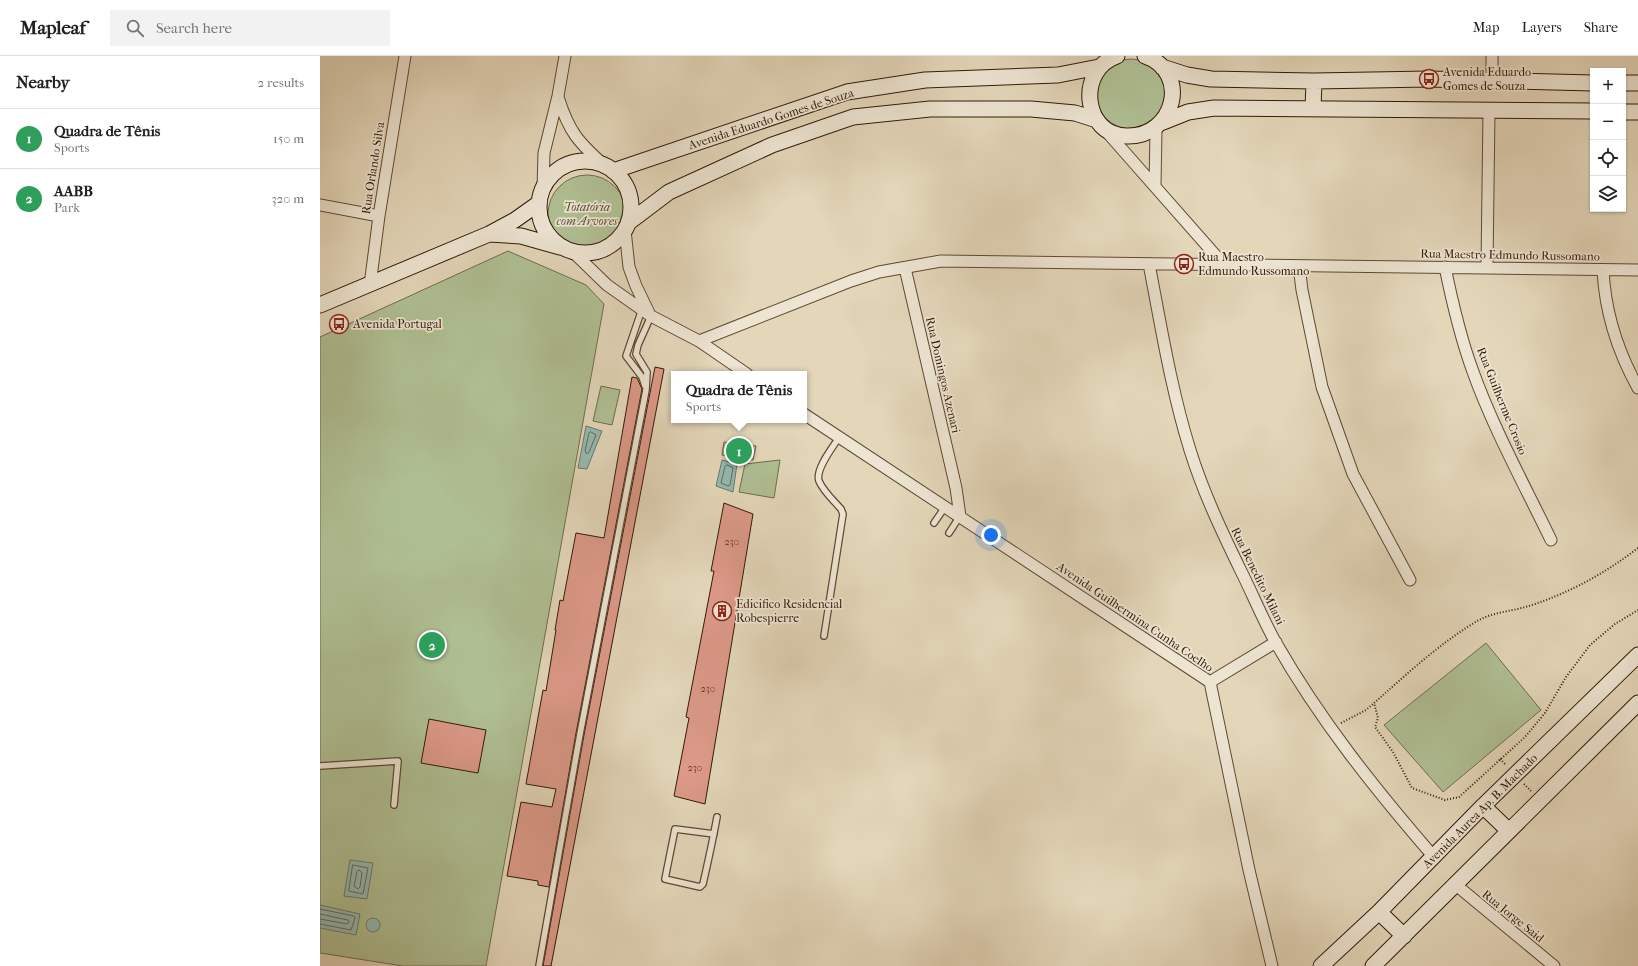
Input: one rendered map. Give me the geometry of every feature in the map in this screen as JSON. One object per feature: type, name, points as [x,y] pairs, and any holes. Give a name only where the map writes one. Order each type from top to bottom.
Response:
[{"type":"street","name":"Rua Orlando Silva","points":[[370,285],[379,216],[405,56]]},
{"type":"street","points":[[565,56],[558,96],[544,153],[540,217],[545,229],[553,240],[568,250],[607,285],[646,312],[699,341],[743,371]]},
{"type":"street","points":[[1117,56],[1103,62],[1090,84],[1089,102],[1099,122],[1224,265]]},
{"type":"street","points":[[1492,56],[1492,80]]},
{"type":"street","points":[[1156,61],[1187,75],[1211,79],[1314,81],[1492,80],[1590,82]]},
{"type":"street","points":[[1155,186],[1159,125],[1170,109],[1173,94],[1170,80],[1156,61]]},
{"type":"street","name":"Avenida Eduardo Gomes de Souza","points":[[609,169],[847,92],[925,80],[1058,75],[1103,62]]},
{"type":"street","points":[[1313,109],[1314,81]]},
{"type":"street","points":[[1626,83],[1638,84]]},
{"type":"street","points":[[847,92],[853,117]]},
{"type":"street","points":[[489,234],[521,236],[568,250],[587,253],[602,250],[615,242],[626,227],[631,212],[629,195],[622,180],[584,148],[573,134],[565,120],[558,96]]},
{"type":"street","points":[[1159,125],[1188,112],[1214,108],[1590,111]]},
{"type":"street","name":"Avenida Eduardo Gomes de Souza","points":[[626,227],[669,192],[772,145],[853,117],[930,109],[1031,109],[1075,113],[1099,122],[1112,132],[1125,136],[1139,136],[1159,125]]},
{"type":"street","points":[[1487,267],[1489,111]]},
{"type":"street","points":[[1626,112],[1638,112]]},
{"type":"street","points":[[320,305],[489,234],[541,196],[551,177],[562,168],[576,162],[591,162],[609,169]]},
{"type":"street","points":[[320,205],[379,216]]},
{"type":"street","points":[[626,227],[629,267],[646,312]]},
{"type":"street","name":"Rua Maestro Edmundo Russomano","points":[[699,341],[851,281],[879,272],[941,261],[1299,266],[1445,266],[1638,270]]},
{"type":"street","name":"Rua Benedito Milani","points":[[1149,264],[1170,378],[1190,451],[1219,527],[1276,642],[1331,729],[1384,799],[1433,856]]},
{"type":"street","points":[[1299,266],[1302,290],[1322,387],[1354,474],[1410,580]]},
{"type":"street","name":"Rua Guilherme Crosio","points":[[1445,266],[1453,306],[1472,370],[1503,442],[1551,540]]},
{"type":"street","name":"Rua Domingos Azenari","points":[[905,268],[956,488],[960,516]]},
{"type":"street","points":[[1603,270],[1604,296],[1615,335],[1638,388]]},
{"type":"street","name":"Avenida Guilhermina Cunha Coelho","points":[[807,416],[1210,682],[1272,966]]},
{"type":"street","points":[[945,506],[956,488]]},
{"type":"street","points":[[1210,682],[1276,642]]},
{"type":"street","name":"Avenida Aurea Ap. B. Machado","points":[[1321,966],[1380,912],[1483,806],[1638,655]]},
{"type":"street","points":[[1373,966],[1638,703]]},
{"type":"street","points":[[1483,806],[1509,831]]},
{"type":"street","name":"Rua Jorge Said","points":[[1456,885],[1554,966]]},
{"type":"street","points":[[1380,912],[1404,936]]},
{"type":"lane","points":[[646,312],[626,356],[642,377],[646,390]]},
{"type":"lane","points":[[539,966],[580,734],[646,390],[647,372],[636,354],[646,312]]},
{"type":"lane","points":[[824,636],[843,514],[841,509],[821,484],[818,476],[826,455],[838,438]]},
{"type":"lane","points":[[934,523],[945,506]]},
{"type":"lane","points":[[949,533],[960,516]]},
{"type":"lane","points":[[320,766],[398,761],[394,804]]},
{"type":"lane","points":[[714,834],[675,829],[665,879],[701,886],[703,884],[714,834],[717,817]]},
{"type":"path","points":[[1331,729],[1366,710],[1439,649],[1480,620],[1528,606],[1571,590],[1612,567],[1638,548]]},
{"type":"path","points":[[1374,703],[1378,718],[1375,726],[1393,752],[1412,788],[1445,800],[1459,796],[1525,738],[1544,713],[1566,677],[1590,645],[1615,624],[1638,610]]},
{"type":"green space","points":[[1131,59],[1144,62],[1156,69],[1163,81],[1166,94],[1163,107],[1156,119],[1144,126],[1131,129],[1118,126],[1106,119],[1099,107],[1096,94],[1099,81],[1106,69],[1118,62]]},
{"type":"green space","name":"Totatória com Arvores","points":[[587,175],[602,178],[609,182],[619,192],[623,199],[626,214],[623,229],[619,236],[609,246],[602,250],[587,253],[572,250],[565,246],[555,236],[551,229],[548,214],[551,199],[555,192],[565,182],[572,178]]},
{"type":"green space","points":[[508,251],[586,285],[604,304],[486,966],[403,966],[320,953],[320,337]]},
{"type":"green space","points":[[601,386],[620,390],[612,425],[593,421]]},
{"type":"green space","points":[[724,442],[756,446],[753,460],[722,455]]},
{"type":"green space","points":[[780,460],[774,498],[739,492],[745,464]]},
{"type":"green space","points":[[1486,643],[1541,710],[1443,792],[1384,725]]},
{"type":"water","points":[[586,426],[602,431],[587,469],[578,468]]},
{"type":"water","points":[[722,460],[737,464],[733,492],[716,486]]},
{"type":"water","points":[[350,860],[373,863],[367,899],[344,896]]},
{"type":"water","points":[[320,905],[360,914],[356,935],[320,928]]},
{"type":"water","points":[[370,918],[376,918],[380,922],[380,928],[376,932],[370,932],[366,928],[366,922]]},
{"type":"building","points":[[655,367],[664,369],[551,966],[543,966],[584,735]]},
{"type":"building","points":[[632,377],[637,378],[642,389],[576,733],[549,887],[538,885],[538,881],[507,876],[521,802],[552,807],[556,789],[526,784],[543,690],[546,691],[560,600],[563,601],[576,533],[604,538]]},
{"type":"building","points":[[724,503],[753,514],[705,804],[674,796],[689,718],[686,717],[714,571],[711,571]]},
{"type":"building","points":[[429,719],[486,730],[478,773],[421,763]]},
{"type":"place","name":"Avenida Eduardo Gomes de Souza","points":[[1429,79]]},
{"type":"place","name":"Rua Maestro Edmundo Russomano","points":[[1184,264]]},
{"type":"place","name":"Avenida Portugal","points":[[339,324]]},
{"type":"place","name":"Quadra de Tênis","points":[[739,451]]},
{"type":"place","name":"Edicifico Residencial Robespierre","points":[[722,611]]},
{"type":"place","name":"AABB","points":[[432,645]]}]
